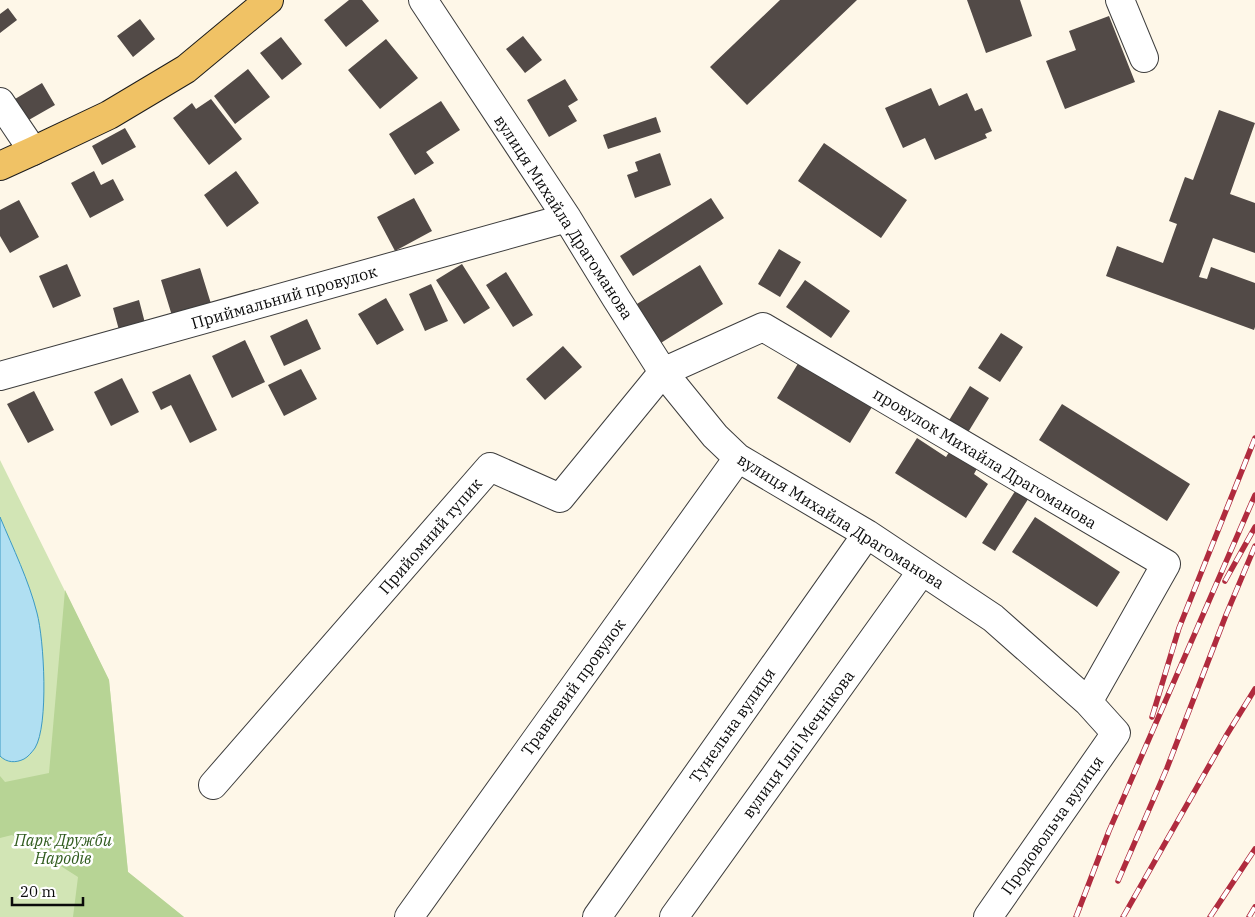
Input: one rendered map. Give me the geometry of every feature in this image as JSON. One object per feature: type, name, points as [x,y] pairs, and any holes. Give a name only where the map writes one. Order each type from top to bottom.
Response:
[{"type":"main road","points":[[0,166],[109,114],[186,68],[269,0]]},
{"type":"street","name":"вулиця Михайла Драгоманова","points":[[423,0],[567,218],[663,372],[715,436],[738,458],[867,534],[993,618],[1088,702],[1116,733]]},
{"type":"street","points":[[1120,0],[1144,58]]},
{"type":"street","points":[[0,102],[33,151]]},
{"type":"street","name":"Приймальний провулок","points":[[0,376],[567,218]]},
{"type":"street","name":"провулок Михайла Драгоманова","points":[[663,372],[762,327],[1166,564],[1088,702]]},
{"type":"street","name":"Прийомний тупик","points":[[213,785],[490,467],[560,498],[663,372]]},
{"type":"street","name":"Травневий провулок","points":[[409,917],[738,458]]},
{"type":"street","name":"Тунельна вулиця","points":[[597,917],[867,534]]},
{"type":"street","name":"вулиця Іллі Мечнікова","points":[[674,917],[922,571]]},
{"type":"street","name":"Продовольча вулиця","points":[[988,917],[1116,733]]},
{"type":"green space","name":"Парк Дружби Народів","points":[[0,460],[109,680],[128,872],[184,917],[0,917]]},
{"type":"green space","points":[[65,590],[109,680],[128,872],[184,917],[73,917],[78,877],[12,835],[0,838],[0,776],[5,782],[49,773]]},
{"type":"water","points":[[0,517],[30,589],[37,613],[42,642],[44,702],[39,737],[35,748],[30,754],[24,759],[15,762],[0,756]]},
{"type":"building","points":[[349,0],[362,0],[379,21],[346,47],[324,20]]},
{"type":"building","points":[[780,0],[857,0],[747,105],[710,67]]},
{"type":"building","points":[[967,0],[1020,0],[1032,36],[986,53]]},
{"type":"building","points":[[8,8],[17,20],[0,33],[0,14]]},
{"type":"building","points":[[1109,16],[1135,82],[1065,109],[1046,61],[1076,50],[1069,31]]},
{"type":"building","points":[[140,19],[155,39],[133,57],[117,36]]},
{"type":"building","points":[[523,36],[542,60],[525,73],[506,49]]},
{"type":"building","points":[[281,37],[302,64],[282,80],[260,53]]},
{"type":"building","points":[[386,39],[418,78],[380,109],[348,70]]},
{"type":"building","points":[[248,69],[270,97],[235,124],[214,96]]},
{"type":"building","points":[[565,79],[578,100],[568,106],[577,121],[549,137],[527,100]]},
{"type":"building","points":[[42,83],[55,105],[27,121],[15,99]]},
{"type":"building","points":[[931,88],[939,106],[967,93],[975,111],[982,108],[992,131],[985,134],[987,138],[935,160],[925,138],[903,148],[885,108]]},
{"type":"building","points":[[211,99],[242,139],[209,165],[173,118],[192,103],[196,109]]},
{"type":"building","points":[[441,101],[460,130],[426,152],[434,163],[415,175],[389,134]]},
{"type":"building","points":[[1219,110],[1255,123],[1230,194],[1255,203],[1255,253],[1213,238],[1199,277],[1207,279],[1211,267],[1255,283],[1254,330],[1106,276],[1117,246],[1163,263],[1177,224],[1169,221],[1185,177],[1193,180]]},
{"type":"building","points":[[656,117],[661,132],[608,149],[603,135]]},
{"type":"building","points":[[125,128],[136,147],[102,165],[92,146]]},
{"type":"building","points":[[824,143],[907,200],[881,238],[798,181]]},
{"type":"building","points":[[660,153],[671,185],[635,198],[627,175],[638,171],[635,162]]},
{"type":"building","points":[[94,171],[101,185],[113,179],[124,200],[90,218],[71,183]]},
{"type":"building","points":[[236,171],[259,203],[227,227],[204,195]]},
{"type":"building","points":[[414,198],[432,231],[395,251],[377,217]]},
{"type":"building","points":[[711,198],[724,218],[633,276],[620,256]]},
{"type":"building","points":[[19,200],[39,237],[10,253],[0,236],[0,210]]},
{"type":"building","points":[[779,249],[801,262],[780,297],[758,284]]},
{"type":"building","points":[[67,264],[81,296],[53,308],[39,276]]},
{"type":"building","points":[[462,264],[490,308],[464,324],[436,280]]},
{"type":"building","points":[[700,265],[723,304],[656,346],[632,307]]},
{"type":"building","points":[[200,268],[212,307],[173,319],[161,280]]},
{"type":"building","points":[[506,272],[533,315],[513,327],[486,285]]},
{"type":"building","points":[[805,280],[850,311],[831,338],[786,307]]},
{"type":"building","points":[[431,284],[448,321],[425,331],[409,294]]},
{"type":"building","points":[[386,298],[404,330],[377,345],[358,314]]},
{"type":"building","points":[[139,300],[145,323],[119,330],[113,308]]},
{"type":"building","points":[[307,319],[321,349],[284,366],[270,336]]},
{"type":"building","points":[[1001,333],[1023,347],[1000,382],[978,368]]},
{"type":"building","points":[[245,340],[265,382],[232,398],[212,356]]},
{"type":"building","points":[[563,346],[582,367],[545,400],[526,379]]},
{"type":"building","points":[[799,362],[872,407],[850,443],[777,398]]},
{"type":"building","points":[[301,369],[317,399],[284,416],[268,385]]},
{"type":"building","points":[[190,374],[217,430],[190,443],[171,405],[161,410],[152,392]]},
{"type":"building","points":[[122,378],[139,412],[111,426],[94,392]]},
{"type":"building","points":[[970,386],[989,398],[967,434],[948,422]]},
{"type":"building","points":[[34,391],[54,430],[28,443],[7,404]]},
{"type":"building","points":[[1062,404],[1190,484],[1167,521],[1039,440]]},
{"type":"building","points":[[917,438],[946,457],[953,446],[980,463],[974,474],[988,484],[966,518],[895,473]]},
{"type":"building","points":[[1019,485],[1032,493],[995,551],[982,543]]},
{"type":"building","points":[[1035,517],[1120,572],[1097,607],[1012,552]]},
{"type":"railway","points":[[1152,717],[1179,628],[1255,438]]},
{"type":"railway","points":[[1076,917],[1109,831],[1255,495]]},
{"type":"railway","points":[[1225,581],[1255,527]]},
{"type":"railway","points":[[1118,881],[1167,768],[1226,615],[1255,546]]},
{"type":"railway","points":[[1123,917],[1226,736],[1255,689]]},
{"type":"railway","points":[[1210,917],[1255,849]]},
{"type":"railway","points":[[1249,917],[1255,907]]}]
